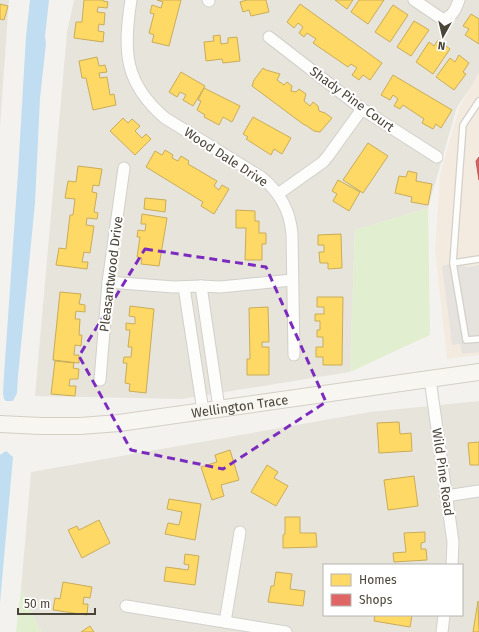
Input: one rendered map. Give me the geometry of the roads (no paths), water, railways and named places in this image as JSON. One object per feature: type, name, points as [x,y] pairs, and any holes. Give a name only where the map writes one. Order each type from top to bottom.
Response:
[{"type":"street","name":"Wood Dale Drive","points":[[131,0],[126,41],[127,56],[136,84],[144,97],[165,118],[261,177],[278,194],[287,210],[291,226],[294,354]]},
{"type":"street","points":[[414,0],[442,19],[448,19],[459,0]]},
{"type":"street","name":"Shady Pine Court","points":[[270,37],[362,109],[437,157]]},
{"type":"street","points":[[278,194],[326,159],[362,109]]},
{"type":"street","name":"Pleasantwood Drive","points":[[100,380],[108,282],[124,168]]},
{"type":"street","points":[[108,282],[174,287],[220,287],[292,280]]},
{"type":"street","points":[[201,286],[219,408]]},
{"type":"street","points":[[184,287],[203,411]]},
{"type":"street","name":"Wellington Trace","points":[[0,424],[41,426],[119,423],[479,372]]},
{"type":"street","name":"Wild Pine Road","points":[[430,379],[453,542],[452,564]]},
{"type":"street","points":[[446,496],[479,491]]},
{"type":"street","points":[[225,622],[240,532]]},
{"type":"street","points":[[126,606],[286,632]]},
{"type":"street","points":[[442,632],[444,616]]},
{"type":"lane","points":[[479,101],[463,125],[453,263],[466,340],[479,339]]},
{"type":"lane","points":[[453,263],[479,259]]},
{"type":"water","points":[[30,0],[49,0],[40,98],[35,203],[17,393],[13,401],[6,401],[3,393],[4,375],[26,36]]},
{"type":"water","points":[[6,451],[13,457],[0,603],[0,455]]}]
